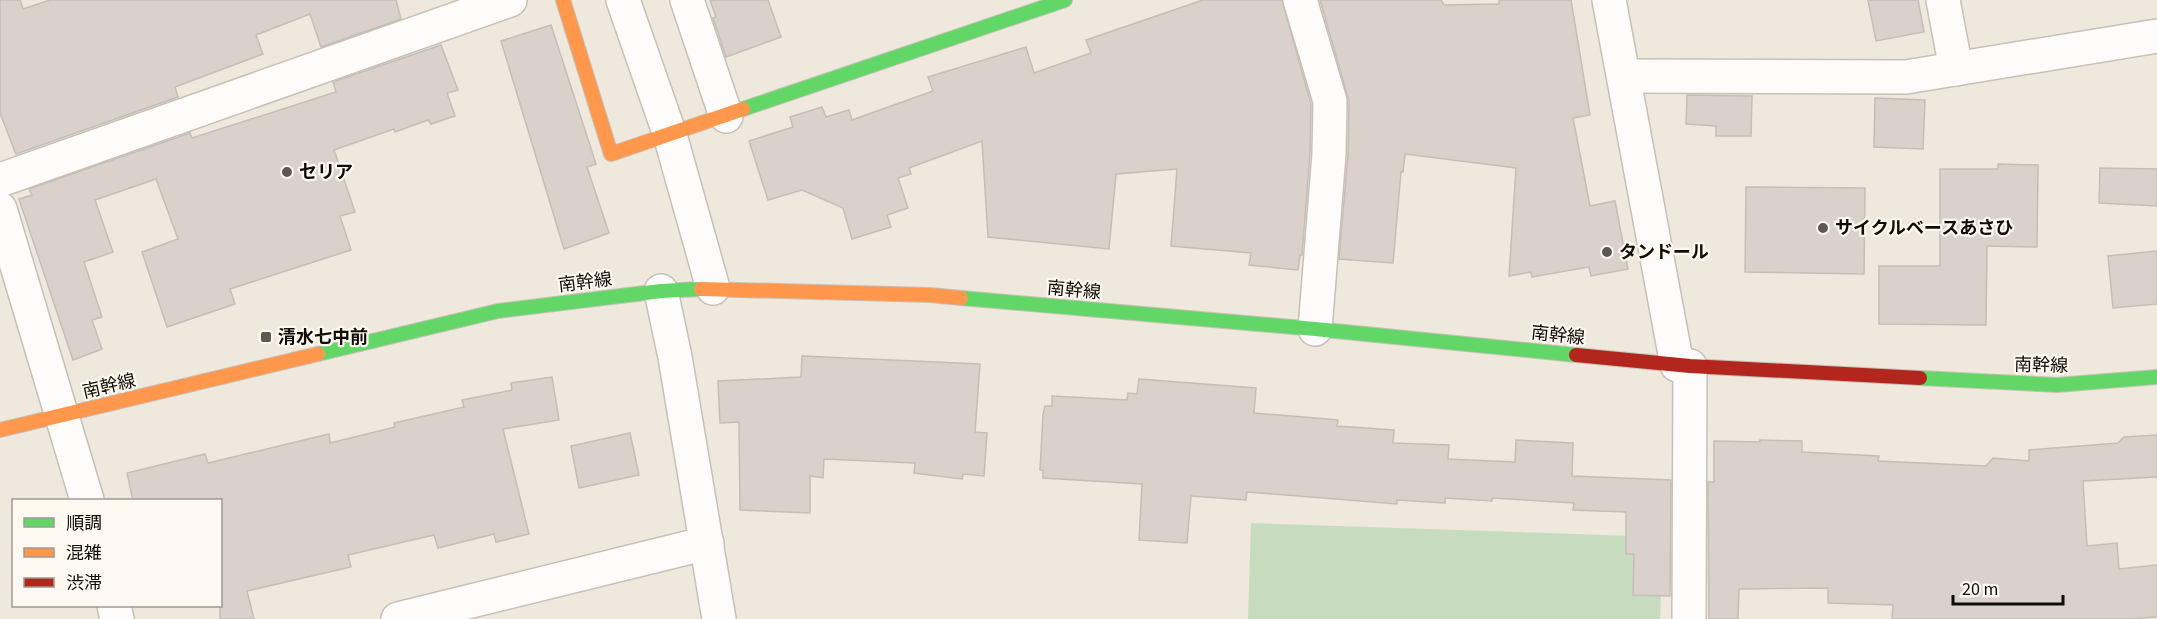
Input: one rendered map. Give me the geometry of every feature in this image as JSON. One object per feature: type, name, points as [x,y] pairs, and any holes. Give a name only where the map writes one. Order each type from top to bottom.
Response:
[{"type":"main road","points":[[563,0],[611,154],[1065,0]]},
{"type":"main road","name":"南幹線","points":[[0,430],[498,311],[661,291],[713,288],[930,295],[1315,329],[1683,366],[2057,385],[2157,377]]},
{"type":"street","points":[[0,180],[510,0]]},
{"type":"street","points":[[623,0],[670,135],[713,288]]},
{"type":"street","points":[[687,0],[726,116]]},
{"type":"street","points":[[1300,0],[1330,101],[1329,154],[1315,329]]},
{"type":"street","points":[[1610,0],[1683,366],[1689,619]]},
{"type":"street","points":[[1943,0],[1956,69]]},
{"type":"street","points":[[1624,76],[1906,77],[2157,36]]},
{"type":"street","points":[[0,209],[86,499]]},
{"type":"street","points":[[661,291],[675,357],[718,619]]},
{"type":"street","points":[[398,619],[499,607],[707,543]]},
{"type":"green space","points":[[1251,523],[1663,537],[1660,619],[1248,619]]},
{"type":"building","points":[[0,0],[20,0],[23,9],[50,0],[396,0],[401,19],[321,47],[310,14],[256,35],[263,54],[175,87],[178,97],[16,154],[0,113]]},
{"type":"building","points":[[710,0],[768,0],[781,37],[726,57],[713,18],[716,17]]},
{"type":"building","points":[[1203,0],[1282,0],[1311,104],[1310,153],[1302,255],[1300,255],[1298,270],[1249,265],[1251,253],[1171,246],[1177,169],[1116,174],[1109,249],[988,237],[982,141],[909,168],[911,174],[898,178],[908,208],[887,215],[891,227],[852,239],[843,208],[802,190],[768,200],[749,141],[793,127],[790,117],[822,107],[826,117],[849,110],[852,120],[933,91],[928,77],[1026,47],[1034,73],[1091,53],[1086,40]]},
{"type":"building","points":[[1320,0],[1441,0],[1444,5],[1499,4],[1499,0],[1571,0],[1590,115],[1573,118],[1590,206],[1615,201],[1628,269],[1591,276],[1589,267],[1532,277],[1531,272],[1509,276],[1516,168],[1405,154],[1403,172],[1401,172],[1393,263],[1339,259],[1348,155],[1349,101]]},
{"type":"building","points":[[1868,0],[1918,0],[1924,32],[1876,41]]},
{"type":"building","points":[[551,25],[596,164],[587,167],[609,233],[564,249],[501,41]]},
{"type":"building","points":[[441,45],[458,90],[447,93],[455,116],[431,124],[428,120],[395,132],[394,129],[334,150],[355,212],[340,216],[351,250],[230,289],[235,304],[167,327],[142,252],[178,239],[156,179],[95,200],[113,252],[84,262],[102,317],[92,320],[102,349],[73,360],[19,199],[32,195],[29,189],[190,133],[192,138],[336,92],[333,82]]},
{"type":"building","points":[[1687,95],[1752,96],[1751,136],[1716,136],[1716,126],[1686,124]]},
{"type":"building","points":[[1875,98],[1925,100],[1923,149],[1874,147]]},
{"type":"building","points":[[1998,164],[2038,165],[2037,247],[1987,246],[1986,325],[1879,324],[1879,266],[1940,266],[1940,169],[1998,169]]},
{"type":"building","points":[[2100,168],[2157,169],[2157,206],[2099,203]]},
{"type":"building","points":[[1746,187],[1865,188],[1864,274],[1745,272]]},
{"type":"building","points":[[2157,251],[2157,304],[2113,308],[2108,256]]},
{"type":"building","points":[[802,356],[980,364],[975,432],[987,433],[984,476],[963,474],[962,479],[914,473],[915,463],[824,459],[823,478],[810,476],[810,513],[740,510],[739,422],[720,423],[718,381],[801,377]]},
{"type":"building","points":[[552,377],[559,420],[503,429],[529,534],[496,542],[494,534],[438,548],[434,535],[348,555],[351,567],[247,591],[254,619],[220,619],[222,499],[133,499],[127,473],[205,454],[208,463],[329,434],[330,443],[395,427],[394,423],[464,407],[462,400],[512,390],[511,383]]},
{"type":"building","points":[[1139,379],[1256,388],[1254,413],[1338,420],[1337,426],[1394,430],[1393,443],[1449,445],[1448,459],[1515,462],[1516,440],[1573,443],[1572,476],[1671,480],[1670,596],[1633,595],[1634,554],[1626,554],[1626,512],[1573,510],[1574,503],[1492,498],[1492,501],[1445,498],[1445,503],[1397,500],[1397,504],[1247,492],[1246,500],[1191,496],[1187,543],[1139,540],[1142,484],[1043,478],[1043,470],[1040,470],[1043,415],[1045,406],[1052,406],[1052,396],[1127,400],[1128,393],[1137,394]]},
{"type":"building","points":[[630,433],[639,475],[579,488],[571,446]]},
{"type":"building","points":[[2157,435],[2157,477],[2083,481],[2087,546],[2117,543],[2119,569],[2157,565],[2157,617],[1892,619],[1893,605],[1828,603],[1828,588],[1739,589],[1738,619],[1709,619],[1708,482],[1714,482],[1714,441],[1802,441],[1802,452],[1879,456],[1878,461],[1986,466],[1993,458],[2029,461],[2029,450],[2118,443],[2124,437]]},
{"type":"traffic: fast","points":[[743,109],[1065,0]]},
{"type":"traffic: fast","points":[[318,354],[498,311],[661,291],[701,289]]},
{"type":"traffic: fast","points":[[961,298],[1315,329],[1576,355]]},
{"type":"traffic: fast","points":[[1920,378],[2057,385],[2157,377]]},
{"type":"traffic: slow","points":[[563,0],[611,154],[743,109]]},
{"type":"traffic: slow","points":[[701,289],[930,295],[961,298]]},
{"type":"traffic: slow","points":[[0,430],[318,354]]},
{"type":"traffic: jam","points":[[1576,355],[1690,366],[1920,378]]},
{"type":"place","name":"セリア","points":[[287,172]]},
{"type":"place","name":"サイクルベースあさひ","points":[[1823,228]]},
{"type":"place","name":"タンドール","points":[[1607,252]]},
{"type":"place","name":"清水七中前","points":[[266,337]]}]
